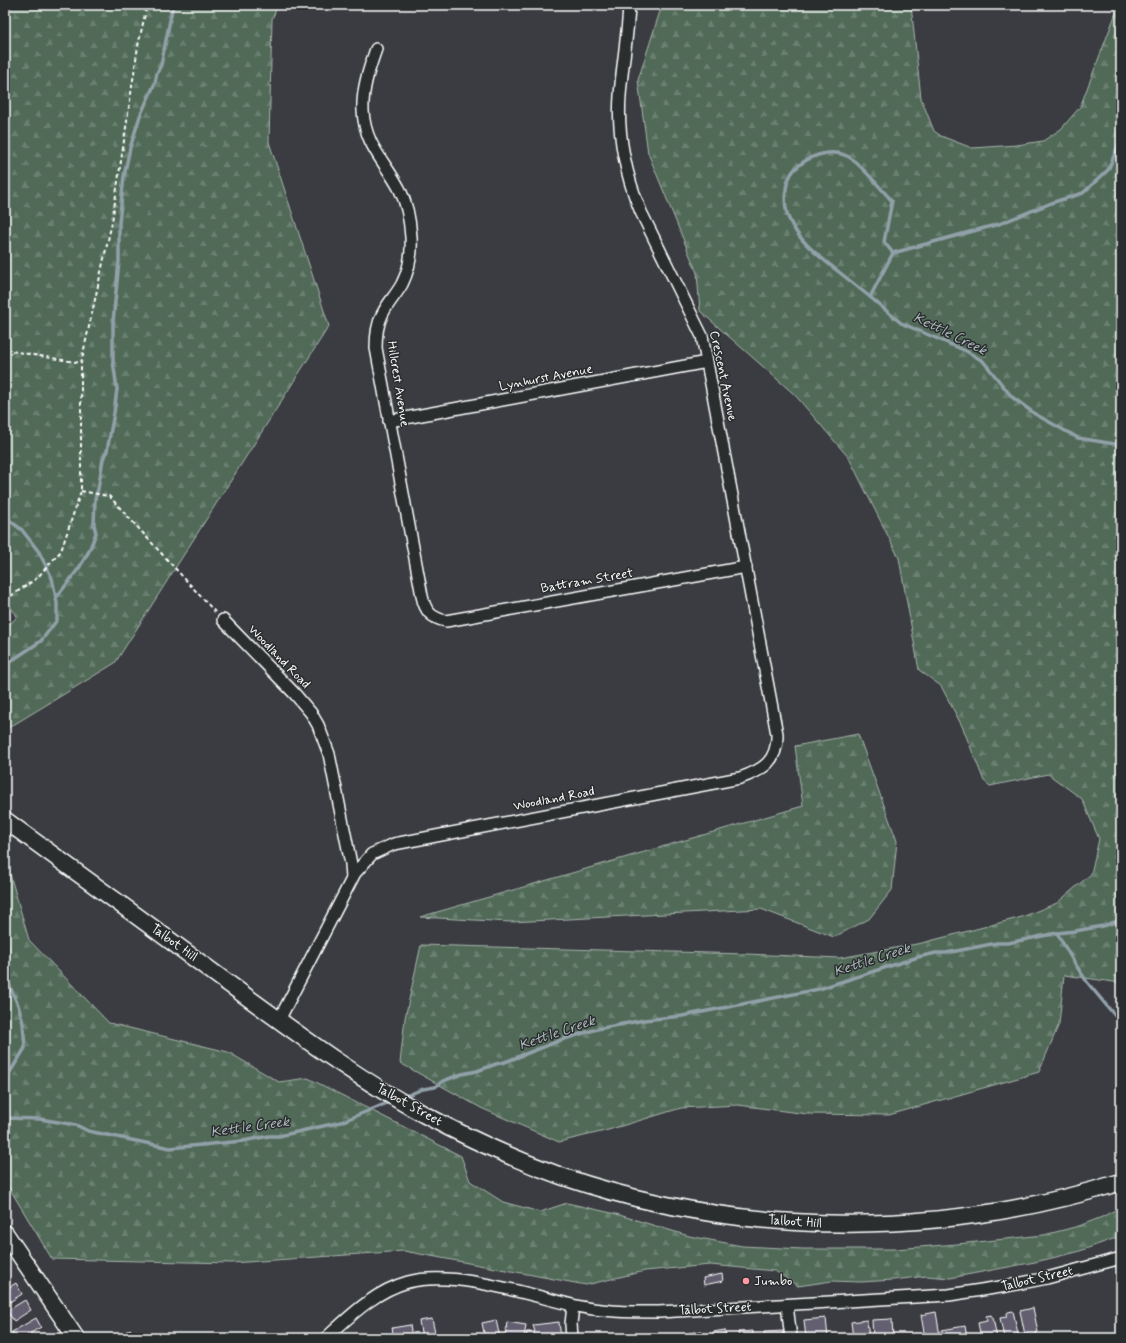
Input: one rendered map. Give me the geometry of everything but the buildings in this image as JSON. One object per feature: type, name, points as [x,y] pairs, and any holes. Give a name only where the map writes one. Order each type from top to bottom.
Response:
[{"type":"main road","name":"Talbot Hill","points":[[5,820],[279,1020],[344,1065]]},
{"type":"main road","name":"Talbot Street","points":[[344,1065],[425,1115],[477,1141]]},
{"type":"main road","name":"Talbot Hill","points":[[477,1141],[560,1176],[622,1194],[705,1213],[805,1223],[880,1224],[959,1217],[1029,1205],[1121,1182]]},
{"type":"main road","points":[[5,1233],[76,1338]]},
{"type":"street","name":"Crescent Avenue","points":[[629,5],[620,97],[621,132],[627,166],[636,201],[699,327],[702,336],[777,734],[776,749],[770,762]]},
{"type":"street","name":"Hillcrest Avenue","points":[[376,49],[365,83],[363,106],[364,120],[367,134],[373,148],[400,190],[406,208],[411,239],[409,262],[405,278],[382,315],[377,330],[376,348],[422,596],[426,608],[433,617]]},
{"type":"street","name":"Lynhurst Avenue","points":[[389,421],[708,362]]},
{"type":"street","name":"Battram Street","points":[[433,617],[446,621],[746,567]]},
{"type":"street","name":"Woodland Road","points":[[223,620],[294,693],[311,713],[320,730],[326,744],[331,763],[351,864],[352,878]]},
{"type":"street","name":"Woodland Road","points":[[279,1020],[352,878],[362,863],[372,854],[394,844],[740,778],[756,772],[770,762]]},
{"type":"street","name":"Talbot Street","points":[[326,1338],[368,1301],[386,1290],[408,1282],[428,1279],[450,1279],[472,1282],[573,1306],[625,1312],[659,1312],[919,1298],[973,1292],[1040,1279],[1120,1259]]},
{"type":"street","points":[[787,1305],[791,1338]]},
{"type":"street","points":[[572,1338],[571,1324],[573,1306]]},
{"type":"lane","points":[[1120,1259],[1121,1271]]},
{"type":"path","points":[[5,600],[37,578],[61,551],[81,491],[81,363],[112,222],[138,46],[147,5]]},
{"type":"path","points":[[5,350],[81,363]]},
{"type":"path","points":[[81,491],[109,496],[223,620]]},
{"type":"green space","points":[[5,5],[278,5],[272,19],[269,142],[329,326],[115,663],[5,730],[5,629],[17,617],[5,598],[5,187],[8,154],[5,149]]},
{"type":"green space","points":[[662,5],[911,5],[921,98],[934,131],[941,136],[972,148],[1017,145],[1043,141],[1061,129],[1080,107],[1119,5],[1121,5],[1121,983],[1064,975],[1059,1024],[1039,1072],[889,1115],[807,1114],[738,1105],[681,1108],[605,1131],[559,1142],[481,1108],[400,1063],[405,1018],[421,945],[840,958],[922,943],[1022,917],[1057,903],[1091,874],[1099,839],[1082,799],[1048,774],[990,786],[984,781],[962,726],[941,686],[919,670],[899,558],[849,458],[795,395],[700,311],[697,273],[648,153],[638,80]]},
{"type":"green space","points":[[858,734],[897,841],[892,890],[869,919],[834,937],[761,909],[511,922],[420,917],[803,806],[795,746]]},
{"type":"green space","points":[[5,857],[29,940],[109,1023],[228,1052],[279,1082],[308,1078],[461,1156],[470,1181],[503,1202],[540,1212],[567,1203],[616,1214],[689,1236],[742,1246],[803,1249],[895,1249],[957,1244],[1044,1235],[1079,1226],[1102,1217],[1121,1207],[1121,1236],[1077,1252],[1035,1262],[950,1278],[927,1276],[861,1282],[832,1281],[798,1286],[775,1271],[710,1265],[645,1271],[586,1285],[404,1251],[232,1263],[52,1259],[5,1181]]},
{"type":"waterway","points":[[56,598],[79,568],[89,551],[96,533],[94,525],[95,499],[103,459],[107,451],[117,389],[113,361],[113,322],[119,261],[119,223],[124,176],[130,148],[140,116],[155,83],[157,73],[161,65],[173,5]]},
{"type":"waterway","name":"Kettle Creek","points":[[1121,139],[1108,170],[1083,193],[1054,202],[999,224],[893,253],[870,297],[901,323],[966,351],[983,361],[1012,397],[1035,414],[1078,438],[1121,445]]},
{"type":"waterway","name":"Kettle Creek","points":[[870,297],[804,242],[793,227],[787,213],[785,200],[788,180],[794,170],[812,157],[826,153],[847,156],[857,163],[892,201],[884,242],[893,253]]},
{"type":"waterway","points":[[5,517],[22,530],[39,552],[52,578],[57,603],[57,620],[41,641],[5,665]]},
{"type":"waterway","name":"Kettle Creek","points":[[403,1097],[423,1089],[435,1087],[443,1081],[462,1074],[505,1062],[561,1040],[597,1029],[644,1020],[682,1016],[819,989],[918,957],[1103,926],[1121,920]]},
{"type":"waterway","points":[[1057,933],[1087,982],[1121,1023]]},
{"type":"waterway","points":[[5,941],[8,947],[6,978],[18,1005],[23,1023],[25,1048],[5,1080]]},
{"type":"waterway","name":"Kettle Creek","points":[[5,1118],[40,1119],[76,1125],[88,1131],[170,1148],[279,1136],[341,1122],[392,1101]]},
{"type":"place","name":"Jumbo","points":[[746,1281]]}]
